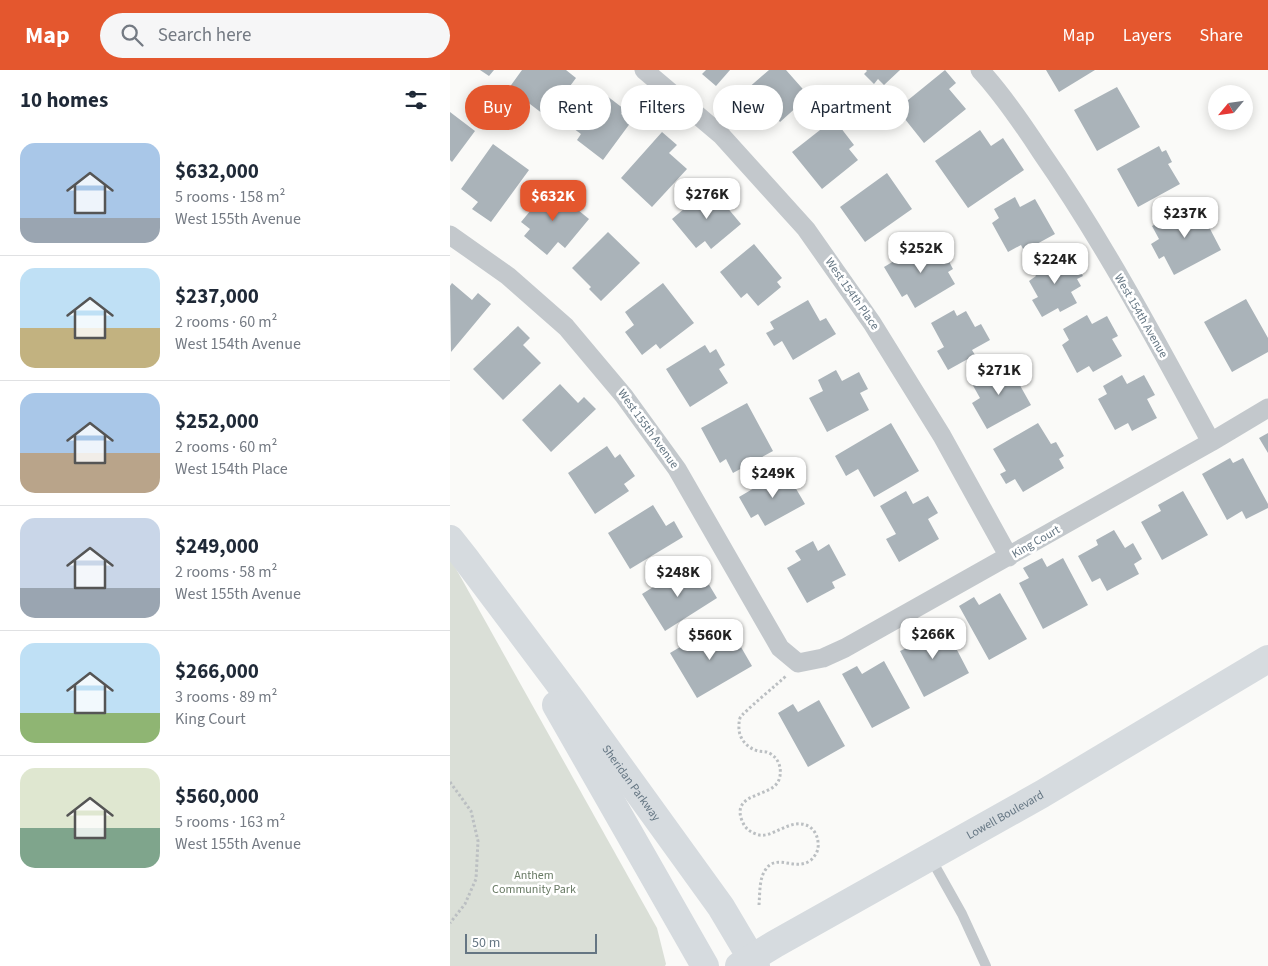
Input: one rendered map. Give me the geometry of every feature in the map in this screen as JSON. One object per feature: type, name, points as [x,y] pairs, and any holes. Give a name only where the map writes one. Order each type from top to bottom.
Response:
[{"type":"main road","name":"Sheridan Parkway","points":[[450,539],[722,907],[749,963]]},
{"type":"main road","name":"Sheridan Parkway","points":[[498,604],[705,966]]},
{"type":"main road","name":"Lowell Boulevard","points":[[749,963],[930,856],[1042,794],[1268,659]]},
{"type":"street","name":"West 154th Place","points":[[644,70],[720,135],[806,229],[872,323],[942,436],[1010,557]]},
{"type":"street","name":"West 154th Avenue","points":[[980,70],[1000,92],[1073,197],[1144,318],[1211,442]]},
{"type":"street","name":"West 155th Avenue","points":[[450,235],[508,276],[566,327],[624,396],[677,469],[780,648],[798,663]]},
{"type":"street","name":"King Court","points":[[798,663],[823,658],[845,648],[1010,557],[1268,408]]},
{"type":"lane","points":[[930,856],[962,914],[986,966]]},
{"type":"path","points":[[758,905],[762,874],[767,866],[775,862],[796,865],[806,864],[816,856],[818,845],[817,836],[812,828],[805,825],[786,826],[759,836],[749,831],[740,816],[742,805],[748,798],[770,790],[777,783],[781,774],[780,765],[776,758],[769,752],[758,751],[743,740],[739,728],[740,718],[776,687],[798,663]]},
{"type":"path","points":[[450,782],[471,810],[478,841],[476,879],[465,904],[450,923]]},
{"type":"green space","name":"Anthem Community Park","points":[[450,558],[657,928],[665,966],[450,966]]},
{"type":"building","points":[[480,70],[494,70],[489,76]]},
{"type":"building","points":[[522,70],[566,70],[576,78],[571,85],[540,85],[540,112],[530,104],[530,85],[511,85]]},
{"type":"building","points":[[706,70],[730,70],[717,85],[702,74]]},
{"type":"building","points":[[769,70],[786,70],[799,85],[793,85],[793,110],[783,119],[783,85],[752,85]]},
{"type":"building","points":[[900,70],[884,85],[878,79],[874,84],[864,74],[867,71]]},
{"type":"building","points":[[945,70],[956,83],[949,89],[966,109],[924,143],[909,124],[909,99]]},
{"type":"building","points":[[1046,70],[1095,70],[1059,92]]},
{"type":"building","points":[[1117,87],[1140,127],[1097,151],[1074,110]]},
{"type":"building","points":[[611,99],[621,107],[621,130],[625,130],[603,160],[577,140],[581,134],[576,130],[611,130]]},
{"type":"building","points":[[450,112],[465,123],[465,130],[475,131],[452,162],[450,160]]},
{"type":"building","points":[[820,130],[842,130],[854,145],[849,149],[858,160],[822,189],[792,152]]},
{"type":"building","points":[[980,130],[991,146],[1003,138],[1024,170],[968,208],[935,161]]},
{"type":"building","points":[[662,132],[677,145],[669,153],[687,169],[652,207],[621,178]]},
{"type":"building","points":[[493,144],[529,170],[491,222],[472,209],[478,202],[461,189]]},
{"type":"building","points":[[1159,146],[1162,152],[1166,150],[1172,162],[1168,164],[1180,184],[1138,207],[1117,169]]},
{"type":"building","points":[[887,173],[912,209],[865,242],[840,207]]},
{"type":"building","points":[[550,187],[589,219],[565,248],[558,242],[547,255],[524,236],[530,229],[521,222]]},
{"type":"building","points":[[710,187],[741,224],[711,249],[705,241],[696,248],[672,219]]},
{"type":"building","points":[[1015,197],[1020,207],[1035,199],[1055,234],[1024,251],[1021,245],[1008,252],[992,223],[999,218],[994,209]]},
{"type":"building","points":[[1193,204],[1199,215],[1205,212],[1212,225],[1209,227],[1221,250],[1174,275],[1164,256],[1159,259],[1151,244],[1159,239],[1152,226]]},
{"type":"building","points":[[608,232],[640,263],[601,301],[589,289],[591,287],[572,268]]},
{"type":"building","points":[[929,240],[941,259],[946,256],[953,269],[948,272],[955,284],[915,308],[907,294],[902,297],[884,267]]},
{"type":"building","points":[[754,244],[782,278],[777,282],[781,287],[758,306],[747,293],[741,298],[720,272]]},
{"type":"building","points":[[1072,256],[1083,276],[1077,279],[1081,286],[1071,292],[1077,303],[1060,312],[1058,308],[1042,317],[1032,300],[1038,297],[1029,281],[1036,276],[1032,269],[1053,257],[1057,265]]},
{"type":"building","points":[[452,283],[472,300],[478,293],[491,304],[451,352],[450,286]]},
{"type":"building","points":[[663,283],[694,323],[660,349],[656,344],[642,355],[625,332],[634,325],[625,312]]},
{"type":"building","points":[[1246,299],[1268,338],[1268,352],[1232,372],[1204,322]]},
{"type":"building","points":[[808,300],[820,321],[826,318],[836,334],[793,360],[782,341],[774,346],[766,333],[774,329],[770,322]]},
{"type":"building","points":[[954,310],[957,316],[966,311],[975,327],[981,324],[990,340],[972,350],[975,355],[948,370],[937,351],[944,347],[931,323]]},
{"type":"building","points":[[1087,315],[1092,324],[1107,316],[1118,336],[1112,339],[1122,356],[1093,372],[1089,366],[1077,373],[1062,345],[1069,340],[1063,329]]},
{"type":"building","points":[[518,326],[530,338],[523,345],[541,363],[503,400],[473,369]]},
{"type":"building","points":[[705,345],[710,353],[716,349],[725,365],[719,369],[728,383],[690,407],[666,369]]},
{"type":"building","points":[[1007,362],[1031,405],[987,429],[972,403],[980,398],[971,382]]},
{"type":"building","points":[[836,370],[842,381],[859,372],[868,389],[860,393],[869,410],[827,432],[809,398],[823,391],[818,380]]},
{"type":"building","points":[[1122,375],[1127,384],[1144,375],[1155,395],[1147,399],[1157,418],[1132,431],[1128,423],[1115,430],[1098,399],[1107,394],[1103,386]]},
{"type":"building","points":[[560,384],[578,403],[584,397],[596,409],[551,452],[522,420]]},
{"type":"building","points":[[747,403],[773,451],[733,473],[726,459],[720,463],[701,428]]},
{"type":"building","points":[[891,423],[919,471],[874,497],[858,469],[846,476],[835,456]]},
{"type":"building","points":[[1038,423],[1051,444],[1056,442],[1064,456],[1059,459],[1064,468],[1023,492],[1015,479],[1006,484],[1000,474],[1006,471],[993,449]]},
{"type":"building","points":[[1268,433],[1268,453],[1259,438]]},
{"type":"building","points":[[607,446],[615,458],[620,454],[635,476],[624,484],[629,491],[595,514],[568,473]]},
{"type":"building","points":[[1230,458],[1233,463],[1243,458],[1268,504],[1268,508],[1246,519],[1242,511],[1227,520],[1202,474]]},
{"type":"building","points":[[785,470],[805,504],[765,526],[758,514],[751,518],[739,497]]},
{"type":"building","points":[[906,491],[913,504],[928,496],[938,513],[928,519],[939,539],[899,562],[886,539],[896,534],[880,506]]},
{"type":"building","points":[[1183,491],[1208,535],[1162,560],[1141,522],[1161,511],[1158,505]]},
{"type":"building","points":[[653,505],[666,526],[674,521],[683,537],[630,569],[608,533]]},
{"type":"building","points":[[1114,530],[1125,548],[1133,543],[1142,559],[1134,564],[1139,574],[1107,591],[1100,578],[1092,582],[1078,556],[1098,545],[1096,540]]},
{"type":"building","points":[[813,541],[818,551],[829,544],[846,575],[832,582],[835,588],[807,603],[787,568],[801,560],[795,551]]},
{"type":"building","points":[[1042,558],[1047,567],[1063,558],[1088,605],[1043,629],[1019,583],[1029,578],[1023,568]]},
{"type":"building","points":[[687,566],[700,588],[708,583],[717,598],[665,631],[642,594]]},
{"type":"building","points":[[1000,593],[1027,639],[989,660],[959,606],[974,597],[979,605]]},
{"type":"building","points":[[717,625],[726,640],[734,635],[752,666],[697,698],[670,653]]},
{"type":"building","points":[[924,626],[929,635],[945,627],[969,673],[924,697],[900,651],[911,646],[905,636]]},
{"type":"building","points":[[884,661],[910,708],[872,728],[842,674],[857,666],[862,674]]},
{"type":"building","points":[[819,700],[845,746],[808,767],[778,713],[793,704],[798,712]]}]
